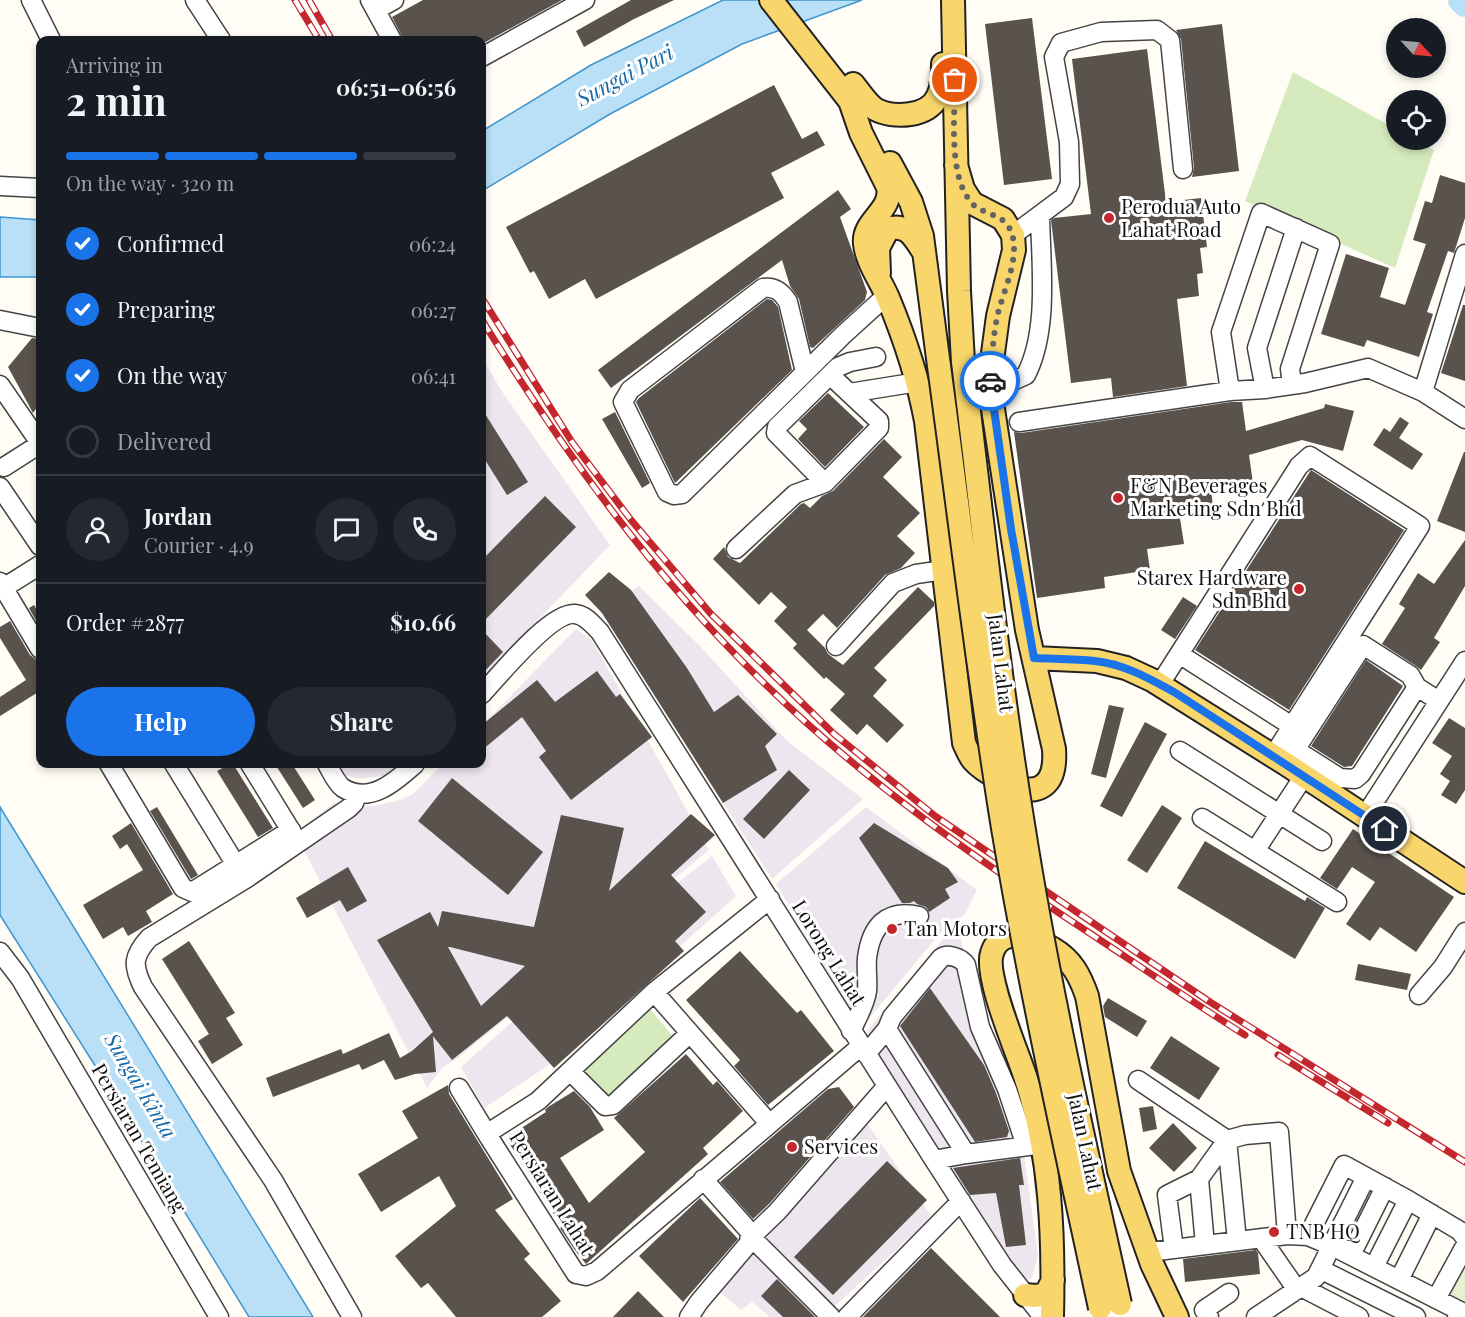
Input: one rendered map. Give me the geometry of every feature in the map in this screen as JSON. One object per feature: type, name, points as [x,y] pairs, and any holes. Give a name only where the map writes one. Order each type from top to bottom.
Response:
[{"type":"main road","points":[[771,0],[796,33],[845,75],[874,109],[897,115],[914,114],[928,109],[938,98],[942,85],[946,0]]},
{"type":"main road","name":"Jalan Lahat","points":[[953,0],[957,241],[963,362],[1002,680],[1023,824],[1080,1124],[1111,1311]]},
{"type":"main road","name":"Jalan Lahat","points":[[796,33],[849,98],[880,144],[911,202],[919,224],[1003,829],[1030,970],[1111,1311]]},
{"type":"main road","points":[[849,98],[861,133],[890,193],[885,208],[867,229],[864,239],[918,382],[926,421],[964,743],[970,756],[986,772],[1022,790],[1038,789],[1045,785],[1054,769],[1054,760],[1013,540],[989,383],[998,316],[1014,250],[1012,235],[1003,219],[972,203],[963,189],[956,165]]},
{"type":"main road","points":[[957,241],[969,224],[980,221],[995,224],[1012,235]]},
{"type":"main road","points":[[883,288],[878,248],[888,229],[905,228],[924,252]]},
{"type":"main road","points":[[1034,658],[1097,661],[1126,668],[1160,684],[1290,761],[1365,816],[1465,882]]},
{"type":"main road","points":[[1052,1317],[1053,1280],[1026,1078],[991,973],[992,952],[1004,937],[1011,936],[1027,937],[1059,953],[1076,970],[1082,981],[1087,996],[1119,1171],[1152,1264],[1177,1317]]},
{"type":"main road","points":[[1149,1252],[1157,1262],[1185,1317]]},
{"type":"main road","points":[[1025,1295],[1046,1294],[1053,1280]]},
{"type":"street","points":[[31,0],[49,36]]},
{"type":"street","points":[[195,0],[218,36]]},
{"type":"street","points":[[390,36],[373,5],[394,0]]},
{"type":"street","points":[[486,55],[585,0]]},
{"type":"street","points":[[1012,235],[1064,197],[1070,184],[1069,142],[1054,57],[1061,43],[1101,32],[1157,30],[1170,40],[1183,170]]},
{"type":"street","points":[[0,186],[36,188]]},
{"type":"street","points":[[1230,391],[1221,332],[1261,213],[1330,244],[1290,369],[1292,385]]},
{"type":"street","points":[[991,391],[1026,375],[1038,344],[1041,288],[1040,215]]},
{"type":"street","points":[[1265,389],[1257,348],[1296,228]]},
{"type":"street","points":[[1423,392],[1465,254]]},
{"type":"street","points":[[805,372],[788,302],[777,289],[763,288],[630,390],[623,402],[667,492],[674,495],[682,494],[805,372],[883,288]]},
{"type":"street","points":[[0,320],[36,327]]},
{"type":"street","points":[[825,483],[776,433],[776,430],[843,364],[876,357]]},
{"type":"street","points":[[1019,422],[1230,391],[1292,385],[1368,368],[1423,392],[1465,419]]},
{"type":"street","points":[[736,549],[795,494],[825,483],[879,428],[879,422],[830,375]]},
{"type":"street","points":[[849,393],[918,382]]},
{"type":"street","points":[[0,385],[36,438]]},
{"type":"street","points":[[4,467],[36,447]]},
{"type":"street","points":[[1160,684],[1299,466],[1310,456],[1420,526],[1292,726],[1290,761],[1279,813],[1255,851]]},
{"type":"street","points":[[0,487],[36,540]]},
{"type":"street","points":[[36,568],[1,586],[36,643]]},
{"type":"street","points":[[836,645],[893,583],[916,574],[944,570]]},
{"type":"street","name":"Lorong Lahat","points":[[486,690],[547,625],[566,614],[577,614],[587,619],[600,632],[886,1086],[1002,1264],[1043,1317]]},
{"type":"street","points":[[1290,761],[1363,645],[1410,675],[1417,687],[1439,701]]},
{"type":"street","points":[[1179,654],[1292,726]]},
{"type":"street","points":[[1365,816],[1465,661]]},
{"type":"street","points":[[1290,761],[1340,778],[1355,779],[1361,774],[1417,687]]},
{"type":"street","points":[[1180,751],[1322,841]]},
{"type":"street","points":[[111,768],[183,888],[192,892],[236,865],[349,808],[354,803],[357,794]]},
{"type":"street","points":[[176,768],[236,865]]},
{"type":"street","points":[[252,768],[295,837]]},
{"type":"street","points":[[329,768],[341,787],[357,794],[377,792],[397,781],[411,768]]},
{"type":"street","points":[[1202,818],[1337,902]]},
{"type":"street","points":[[295,837],[149,938],[136,954],[135,962],[143,987],[273,1180],[352,1317]]},
{"type":"street","name":"Persiaran Lahat","points":[[770,899],[654,992],[538,1101],[491,1131],[490,1139],[576,1274],[586,1276],[597,1271],[859,1044]]},
{"type":"street","points":[[859,1044],[866,997],[870,941],[882,922],[891,915],[919,916]]},
{"type":"street","points":[[1419,995],[1443,967],[1465,932]]},
{"type":"street","name":"Persiaran Temiang","points":[[0,952],[20,978],[219,1317]]},
{"type":"street","points":[[859,1044],[886,1029],[892,1017],[941,958],[948,956],[963,961],[966,965],[980,1027],[1011,1098],[1035,1145],[934,1160]]},
{"type":"street","points":[[654,992],[769,1122]]},
{"type":"street","points":[[886,1029],[966,1154]]},
{"type":"street","points":[[570,1071],[605,1106],[613,1105],[690,1033]]},
{"type":"street","points":[[1137,1080],[1227,1140]]},
{"type":"street","points":[[689,1317],[749,1243],[751,1237],[777,1212],[886,1086]]},
{"type":"street","points":[[459,1088],[490,1139]]},
{"type":"street","points":[[1174,1249],[1167,1195],[1198,1179],[1227,1140],[1245,1134],[1279,1132],[1287,1235]]},
{"type":"street","points":[[1227,1140],[1237,1241]]},
{"type":"street","points":[[1308,1236],[1344,1166],[1432,1214],[1460,1231],[1465,1238]]},
{"type":"street","points":[[1256,1317],[1316,1277],[1366,1178]]},
{"type":"street","points":[[703,1179],[750,1232],[751,1237],[831,1317]]},
{"type":"street","points":[[1198,1179],[1205,1245]]},
{"type":"street","points":[[1352,1255],[1385,1187]]},
{"type":"street","points":[[1374,1267],[1408,1200]]},
{"type":"street","points":[[847,1317],[961,1201]]},
{"type":"street","points":[[1399,1280],[1432,1214]]},
{"type":"street","points":[[1149,1252],[1287,1235],[1308,1236],[1352,1255],[1460,1311],[1457,1317]]},
{"type":"street","points":[[1261,1238],[1299,1288],[1359,1317]]},
{"type":"street","points":[[1436,1299],[1465,1246]]},
{"type":"street","points":[[1320,1269],[1416,1317]]},
{"type":"street","points":[[1209,1317],[1204,1310],[1229,1293]]},
{"type":"shaded area","points":[[486,365],[503,393],[610,545],[486,675]]},
{"type":"shaded area","points":[[639,586],[700,646],[787,741],[863,799],[772,879],[600,611]]},
{"type":"shaded area","points":[[576,629],[592,640],[709,850],[458,1058],[442,1068],[427,1088],[295,833],[334,803],[374,806],[400,800],[413,794],[439,768],[486,768],[486,721]]},
{"type":"shaded area","points":[[334,768],[397,768],[390,775],[362,779],[338,774]]},
{"type":"shaded area","points":[[866,807],[977,890],[963,917],[952,919],[861,1028],[776,884]]},
{"type":"shaded area","points":[[712,856],[736,896],[546,1067],[484,1108],[461,1067],[614,932]]},
{"type":"shaded area","points":[[957,922],[968,970],[1024,1155],[1038,1255],[1032,1278],[1024,1285],[863,1036]]},
{"type":"shaded area","name":"Services","points":[[864,1119],[932,1217],[823,1317],[770,1317],[752,1302],[741,1310],[720,1292]]},
{"type":"green space","points":[[1293,72],[1386,123],[1386,150],[1434,150],[1395,268],[1245,201]]},
{"type":"green space","points":[[650,1009],[676,1040],[607,1099],[581,1068]]},
{"type":"green space","points":[[1465,1261],[1465,1306],[1445,1293]]},
{"type":"water","points":[[723,0],[862,0],[742,44],[610,114],[486,189],[486,129],[591,65]]},
{"type":"water","points":[[0,217],[36,220],[36,277],[0,277]]},
{"type":"water","name":"Sungai Kinta","points":[[0,807],[313,1317],[249,1317],[0,915]]},
{"type":"building","points":[[423,0],[562,0],[486,42],[486,36],[402,36],[392,17]]},
{"type":"building","points":[[631,0],[674,0],[584,47],[576,31]]},
{"type":"building","points":[[1032,18],[1052,179],[1004,185],[985,24]]},
{"type":"building","points":[[1222,24],[1239,171],[1192,177],[1194,168],[1181,39],[1176,30]]},
{"type":"building","points":[[1147,49],[1166,202],[1201,198],[1207,247],[1200,248],[1203,273],[1197,274],[1199,296],[1177,299],[1187,386],[1113,397],[1111,378],[1071,383],[1051,220],[1091,214],[1072,59]]},
{"type":"building","points":[[774,85],[802,139],[817,131],[825,145],[771,173],[784,198],[596,299],[585,279],[549,299],[534,271],[530,273],[506,227]]},
{"type":"building","points":[[1440,175],[1465,183],[1465,218],[1454,253],[1448,251],[1427,312],[1433,314],[1419,357],[1367,340],[1364,347],[1321,334],[1346,254],[1389,268],[1380,297],[1405,305],[1426,244],[1413,240],[1425,201],[1432,203]]},
{"type":"building","points":[[838,190],[851,209],[840,217],[867,292],[865,300],[813,348],[810,347],[799,299],[790,286],[782,260],[611,388],[598,370]]},
{"type":"building","points":[[767,299],[772,300],[778,307],[792,370],[675,483],[636,402]]},
{"type":"building","points":[[1463,305],[1465,305],[1465,381],[1441,373]]},
{"type":"building","points":[[32,338],[36,338],[36,409],[33,413],[8,367]]},
{"type":"building","points":[[828,393],[864,427],[825,467],[798,439],[807,429],[799,421]]},
{"type":"building","name":"F&N Beverages Marketing Sdn Bhd","points":[[1242,402],[1246,431],[1324,408],[1325,404],[1354,411],[1343,451],[1302,440],[1249,455],[1253,483],[1211,489],[1213,507],[1179,512],[1184,544],[1147,549],[1150,570],[1104,577],[1105,588],[1037,598],[1014,432],[1021,433]]},
{"type":"building","points":[[615,412],[650,483],[642,488],[602,419]]},
{"type":"building","points":[[486,415],[528,482],[507,495],[486,461]]},
{"type":"building","points":[[1400,417],[1409,423],[1399,438],[1423,454],[1412,470],[1373,445],[1384,428],[1390,432]]},
{"type":"building","points":[[884,439],[902,457],[883,477],[920,513],[897,536],[915,553],[901,568],[885,575],[837,628],[823,614],[807,630],[828,654],[843,665],[918,587],[934,602],[934,606],[874,668],[887,680],[873,696],[904,725],[887,743],[867,724],[857,735],[830,710],[845,694],[826,677],[824,679],[793,648],[797,644],[774,621],[787,607],[771,592],[759,605],[713,559],[724,547],[728,557],[740,563],[801,504],[804,503],[810,508],[822,496],[833,491]]},
{"type":"building","points":[[1465,452],[1465,532],[1437,521]]},
{"type":"building","name":"Starex Hardware Sdn Bhd","points":[[1311,470],[1404,530],[1289,710],[1195,650]]},
{"type":"building","points":[[545,496],[576,527],[486,619],[486,556]]},
{"type":"building","points":[[1465,540],[1465,586],[1434,638],[1440,642],[1421,670],[1382,644],[1405,608],[1399,604],[1418,573],[1434,584]]},
{"type":"building","points":[[609,572],[631,590],[687,668],[714,712],[738,695],[777,734],[765,746],[777,770],[723,803],[602,613],[585,595]]},
{"type":"building","points":[[1183,597],[1197,606],[1175,639],[1161,630]]},
{"type":"building","points":[[34,605],[36,608],[36,621],[29,608]]},
{"type":"building","points":[[10,621],[30,655],[36,659],[36,694],[0,716],[0,697],[26,680],[0,638],[0,627]]},
{"type":"building","points":[[486,634],[503,652],[486,670]]},
{"type":"building","points":[[1366,660],[1403,686],[1352,766],[1344,767],[1311,746]]},
{"type":"building","points":[[597,671],[616,697],[620,694],[652,737],[571,800],[539,757],[546,751],[522,717],[486,747],[486,722],[537,680],[555,702]]},
{"type":"building","points":[[1109,705],[1124,708],[1106,778],[1091,774]]},
{"type":"building","points":[[1449,718],[1465,728],[1465,790],[1456,804],[1441,795],[1450,781],[1440,774],[1452,756],[1432,743]]},
{"type":"building","points":[[1145,722],[1167,734],[1122,817],[1100,806]]},
{"type":"building","points":[[223,768],[236,768],[273,828],[258,837],[217,771]]},
{"type":"building","points":[[278,768],[295,768],[315,800],[303,808]]},
{"type":"building","points":[[789,770],[810,790],[764,839],[743,819]]},
{"type":"building","points":[[452,778],[543,852],[508,895],[418,821]]},
{"type":"building","points":[[1162,805],[1182,818],[1147,873],[1127,860]]},
{"type":"building","points":[[157,807],[198,875],[191,879],[150,811]]},
{"type":"building","points":[[691,814],[715,835],[671,875],[706,912],[675,941],[684,951],[554,1068],[507,1016],[452,1060],[433,1036],[436,1072],[415,1074],[395,1080],[384,1060],[362,1070],[359,1064],[273,1097],[266,1078],[341,1049],[343,1054],[389,1033],[400,1058],[412,1051],[433,1032],[377,940],[430,912],[438,927],[442,911],[534,927],[561,815],[624,828],[609,891]],"holes":[[[448,947],[525,966],[481,1006]]]},
{"type":"building","points":[[131,823],[173,894],[146,911],[152,922],[128,936],[123,927],[103,939],[83,905],[143,870],[127,844],[120,849],[112,836]]},
{"type":"building","points":[[874,823],[948,868],[958,882],[945,889],[950,898],[929,912],[926,907],[914,901],[902,903],[859,838]]},
{"type":"building","points":[[1353,829],[1454,897],[1416,952],[1380,927],[1370,941],[1346,924],[1375,882],[1352,867],[1337,889],[1320,878]]},
{"type":"building","points":[[1205,841],[1305,901],[1307,897],[1325,908],[1295,959],[1177,888]]},
{"type":"building","points":[[348,867],[367,901],[347,912],[340,900],[307,918],[296,898]]},
{"type":"building","points":[[189,941],[235,1013],[226,1018],[243,1045],[212,1064],[198,1041],[209,1034],[162,959]]},
{"type":"building","points":[[740,951],[797,1013],[801,1010],[834,1051],[768,1105],[734,1066],[740,1060],[686,1000]]},
{"type":"building","points":[[1358,964],[1411,974],[1407,990],[1355,980]]},
{"type":"building","points":[[930,988],[984,1065],[1009,1131],[1007,1137],[975,1142],[900,1026]]},
{"type":"building","points":[[1108,998],[1147,1021],[1137,1037],[1105,1017],[1103,1006]]},
{"type":"building","points":[[1171,1036],[1220,1068],[1199,1100],[1150,1068]]},
{"type":"building","points":[[686,1054],[713,1085],[717,1081],[743,1111],[703,1148],[708,1154],[586,1264],[560,1228],[562,1227],[506,1138],[574,1091],[590,1107],[604,1130],[560,1158],[589,1203],[645,1152],[614,1118]]},
{"type":"building","points":[[448,1085],[449,1094],[513,1199],[495,1210],[530,1254],[524,1259],[561,1301],[542,1317],[456,1317],[428,1283],[421,1288],[395,1256],[456,1206],[439,1176],[381,1212],[358,1174],[418,1138],[402,1111]]},
{"type":"building","name":"Services","points":[[839,1087],[854,1107],[769,1204],[753,1219],[720,1182],[828,1089]]},
{"type":"building","points":[[1153,1106],[1157,1129],[1143,1132],[1139,1108]]},
{"type":"building","points":[[1173,1123],[1197,1148],[1174,1172],[1149,1148]]},
{"type":"building","points":[[1020,1158],[1024,1185],[1019,1185],[1026,1245],[1006,1247],[996,1193],[970,1195],[953,1168]]},
{"type":"building","points":[[887,1161],[927,1200],[833,1295],[794,1257]]},
{"type":"building","points":[[700,1198],[738,1239],[683,1302],[639,1256]]},
{"type":"building","points":[[931,1248],[1000,1317],[863,1317]]},
{"type":"building","points":[[1256,1250],[1260,1274],[1185,1282],[1183,1259]]},
{"type":"building","points":[[777,1279],[815,1317],[783,1317],[761,1296]]},
{"type":"building","points":[[638,1291],[664,1317],[613,1317]]},
{"type":"waterway","name":"Sungai Pari","points":[[1461,0],[1465,4]]},
{"type":"railway","points":[[295,0],[317,36]]},
{"type":"railway","points":[[309,0],[330,36]]},
{"type":"railway","points":[[486,304],[572,442],[631,520],[711,614],[834,734],[935,816],[982,848],[1210,1002],[1465,1162]]},
{"type":"railway","points":[[486,326],[578,464],[648,556],[724,643],[802,719],[879,784],[960,845],[1245,1035]]},
{"type":"railway","points":[[1278,1055],[1388,1123]]},
{"type":"way so far","points":[[955,80],[956,165],[963,189],[972,203],[1003,219],[1012,235],[1014,250],[998,316],[990,381]]},
{"type":"place","name":"Perodua Auto Lahat Road","points":[[1109,218]]},
{"type":"place","name":"F&N Beverages Marketing Sdn Bhd","points":[[1118,498]]},
{"type":"place","name":"Starex Hardware Sdn Bhd","points":[[1299,589]]},
{"type":"place","name":"Tan Motors","points":[[892,929]]},
{"type":"place","name":"Services","points":[[792,1147]]},
{"type":"place","name":"TNB HQ","points":[[1274,1232]]},
{"type":"route","points":[[990,381],[1027,630],[1034,658],[1097,661],[1126,668],[1152,680],[1385,829]]}]
